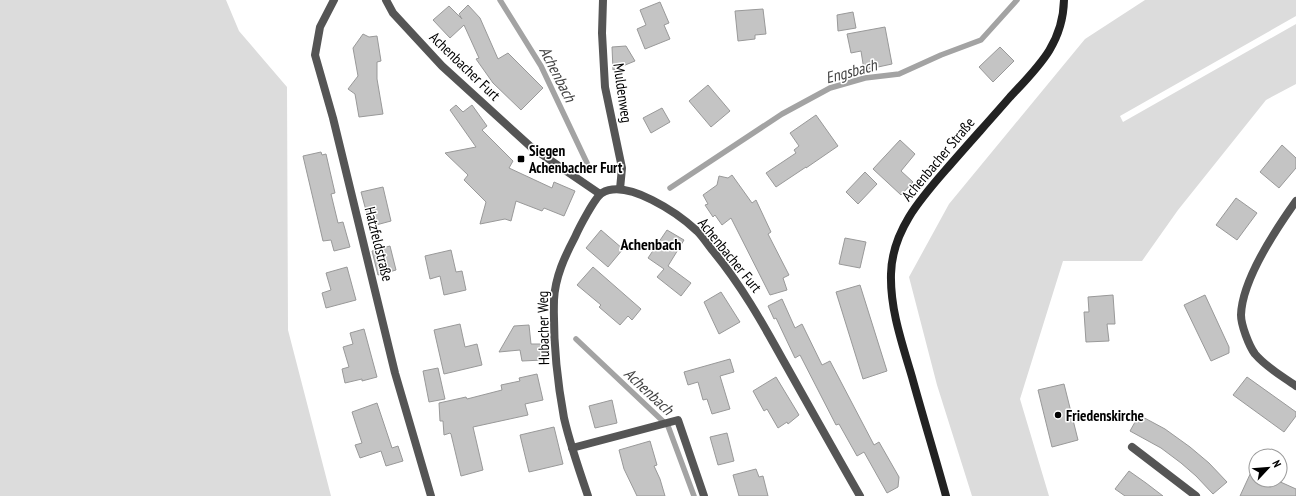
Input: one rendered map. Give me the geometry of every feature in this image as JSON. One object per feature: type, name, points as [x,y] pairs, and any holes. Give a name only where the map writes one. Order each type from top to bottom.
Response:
[{"type":"main road","name":"Achenbacher Straße","points":[[946,496],[893,306],[891,273],[894,255],[902,230],[918,202],[972,139],[1028,78],[1051,49],[1062,24],[1064,0]]},
{"type":"street","name":"Hatzfeldstraße","points":[[334,0],[320,27],[315,55],[333,118],[395,373],[431,496]]},
{"type":"street","name":"Achenbacher Furt","points":[[386,0],[393,13],[447,71],[531,147],[600,194]]},
{"type":"street","name":"Muldenweg","points":[[603,0],[602,33],[605,87],[622,168],[620,188]]},
{"type":"street","name":"Achenbacher Furt","points":[[620,188],[660,203],[679,216],[696,231],[722,263],[752,305],[860,496]]},
{"type":"street","points":[[600,194],[611,189],[620,188]]},
{"type":"street","name":"Hubacher Weg","points":[[588,496],[572,448],[564,417],[555,335],[554,298],[558,276],[565,256],[578,230],[600,194]]},
{"type":"street","points":[[1296,201],[1278,226],[1249,280],[1241,316],[1246,336],[1254,353],[1266,365],[1296,386]]},
{"type":"street","points":[[572,448],[678,420],[704,496]]},
{"type":"street","points":[[1132,447],[1196,496]]},
{"type":"shaded area","points":[[0,0],[226,0],[239,31],[287,87],[288,330],[331,496],[0,496]]},
{"type":"shaded area","points":[[1145,0],[1296,0],[1296,16],[1120,116],[1123,122],[1296,24],[1296,84],[1266,100],[1178,210],[1142,261],[1063,261],[1020,399],[1049,496],[972,496],[937,385],[909,277],[949,204],[1085,39]]},
{"type":"building","points":[[660,2],[669,23],[664,25],[670,39],[645,49],[637,29],[646,25],[640,10]]},
{"type":"building","points":[[468,5],[480,18],[498,59],[508,53],[543,88],[521,110],[493,83],[476,59],[479,58],[464,25],[450,38],[433,20],[449,6],[462,19],[459,14]]},
{"type":"building","points":[[763,9],[766,34],[755,35],[755,39],[738,41],[735,11]]},
{"type":"building","points":[[853,12],[856,28],[838,31],[837,15]]},
{"type":"building","points":[[885,27],[892,64],[864,70],[861,51],[851,53],[847,34]]},
{"type":"building","points":[[363,34],[369,37],[377,36],[381,61],[377,62],[377,79],[383,114],[359,117],[355,94],[348,89],[358,76],[353,48]]},
{"type":"building","points":[[626,46],[635,61],[613,70],[612,47]]},
{"type":"building","points":[[1000,47],[1014,61],[993,82],[979,67]]},
{"type":"building","points":[[708,85],[730,111],[711,127],[689,101]]},
{"type":"building","points":[[456,105],[463,112],[472,105],[487,126],[482,130],[513,161],[509,168],[552,188],[554,182],[575,191],[564,216],[544,208],[542,211],[516,201],[511,221],[505,219],[480,224],[486,202],[464,180],[468,175],[445,153],[476,147],[450,110]]},
{"type":"building","points":[[662,108],[670,122],[651,133],[643,118]]},
{"type":"building","points":[[816,115],[838,146],[776,187],[766,173],[796,153],[794,150],[799,146],[790,133]]},
{"type":"building","points":[[900,140],[915,154],[901,171],[913,182],[901,195],[873,169]]},
{"type":"building","points":[[1282,145],[1296,158],[1296,168],[1279,188],[1260,172]]},
{"type":"building","points":[[321,152],[322,155],[326,154],[335,193],[331,194],[338,223],[343,222],[350,247],[334,251],[331,240],[323,241],[303,156]]},
{"type":"building","points":[[865,172],[877,184],[858,204],[846,192]]},
{"type":"building","points":[[732,175],[752,203],[756,200],[771,232],[768,234],[789,275],[783,278],[787,290],[770,295],[731,218],[722,225],[715,215],[713,217],[705,205],[708,204],[703,195],[717,185],[719,176],[728,178]]},
{"type":"building","points":[[383,187],[391,221],[376,225],[374,217],[368,218],[361,192]]},
{"type":"building","points":[[1236,198],[1257,213],[1237,240],[1216,225]]},
{"type":"building","points":[[601,230],[623,249],[608,267],[586,248]]},
{"type":"building","points":[[667,230],[684,240],[668,266],[691,283],[681,296],[657,277],[664,269],[648,258]]},
{"type":"building","points":[[845,238],[866,242],[860,268],[839,264]]},
{"type":"building","points":[[390,246],[396,270],[378,275],[372,251]]},
{"type":"building","points":[[451,250],[456,272],[462,271],[466,290],[444,295],[440,276],[430,279],[425,256]]},
{"type":"building","points":[[347,267],[356,300],[326,308],[322,293],[331,290],[326,273]]},
{"type":"building","points":[[593,267],[641,309],[632,320],[628,316],[620,325],[599,307],[601,305],[577,285]]},
{"type":"building","points":[[860,285],[887,371],[863,379],[836,292]]},
{"type":"building","points":[[721,292],[740,322],[719,334],[704,302]]},
{"type":"building","points":[[1113,295],[1115,324],[1107,324],[1109,341],[1086,342],[1084,312],[1089,312],[1088,297]]},
{"type":"building","points":[[1205,295],[1229,347],[1229,353],[1211,361],[1184,305]]},
{"type":"building","points":[[782,299],[795,328],[802,324],[822,365],[830,361],[874,445],[879,442],[899,477],[898,487],[887,493],[864,452],[857,456],[839,424],[836,425],[800,355],[795,358],[776,318],[774,319],[768,306]]},
{"type":"building","points":[[460,324],[465,347],[477,344],[482,365],[444,374],[434,330]]},
{"type":"building","points":[[529,325],[531,344],[542,344],[543,360],[522,361],[520,350],[499,352],[514,326]]},
{"type":"building","points":[[364,329],[377,377],[345,383],[342,369],[349,367],[343,347],[353,344],[350,333]]},
{"type":"building","points":[[730,359],[734,372],[720,376],[730,409],[712,414],[707,399],[703,400],[698,382],[688,385],[684,372]]},
{"type":"building","points":[[438,368],[445,399],[429,402],[423,371]]},
{"type":"building","points":[[537,374],[543,400],[525,404],[528,415],[473,427],[483,470],[461,476],[451,434],[444,435],[443,421],[440,421],[439,403],[466,397],[467,399],[502,390],[501,385],[520,381],[519,378]]},
{"type":"building","points":[[776,377],[799,415],[788,424],[787,422],[778,428],[767,409],[764,411],[753,391]]},
{"type":"building","points":[[1247,377],[1296,412],[1296,416],[1284,432],[1233,395]]},
{"type":"building","name":"Friedenskirche","points":[[1064,384],[1078,440],[1052,447],[1038,390]]},
{"type":"building","points":[[612,400],[617,423],[595,428],[589,406]]},
{"type":"building","points":[[377,403],[392,448],[398,446],[403,461],[386,466],[381,451],[360,458],[355,445],[362,443],[352,412]]},
{"type":"building","points":[[1139,415],[1165,429],[1190,447],[1209,463],[1227,482],[1213,494],[1181,463],[1161,448],[1130,431]]},
{"type":"building","points":[[554,427],[563,464],[529,472],[520,435]]},
{"type":"building","points":[[727,433],[734,461],[718,465],[710,437]]},
{"type":"building","points":[[650,441],[657,465],[654,466],[665,496],[637,496],[624,469],[619,450]]},
{"type":"building","points":[[756,469],[759,477],[763,476],[768,496],[739,496],[733,475]]},
{"type":"building","points":[[1129,471],[1163,496],[1125,496],[1115,489]]},
{"type":"building","points":[[1248,479],[1248,488],[1288,488],[1288,485],[1296,489],[1296,496],[1240,496]]},
{"type":"waterway","name":"Achenbach","points":[[500,0],[541,66],[587,163]]},
{"type":"waterway","name":"Engsbach","points":[[670,188],[782,114],[830,88],[865,78],[899,74],[941,55],[981,40],[1017,0]]},
{"type":"waterway","name":"Achenbach","points":[[576,339],[668,426],[694,496]]},
{"type":"place","name":"Siegen Achenbacher Furt","points":[[521,159]]},
{"type":"place","name":"Friedenskirche","points":[[1058,415]]},
{"type":"district","name":"Achenbach","points":[[651,244]]}]
